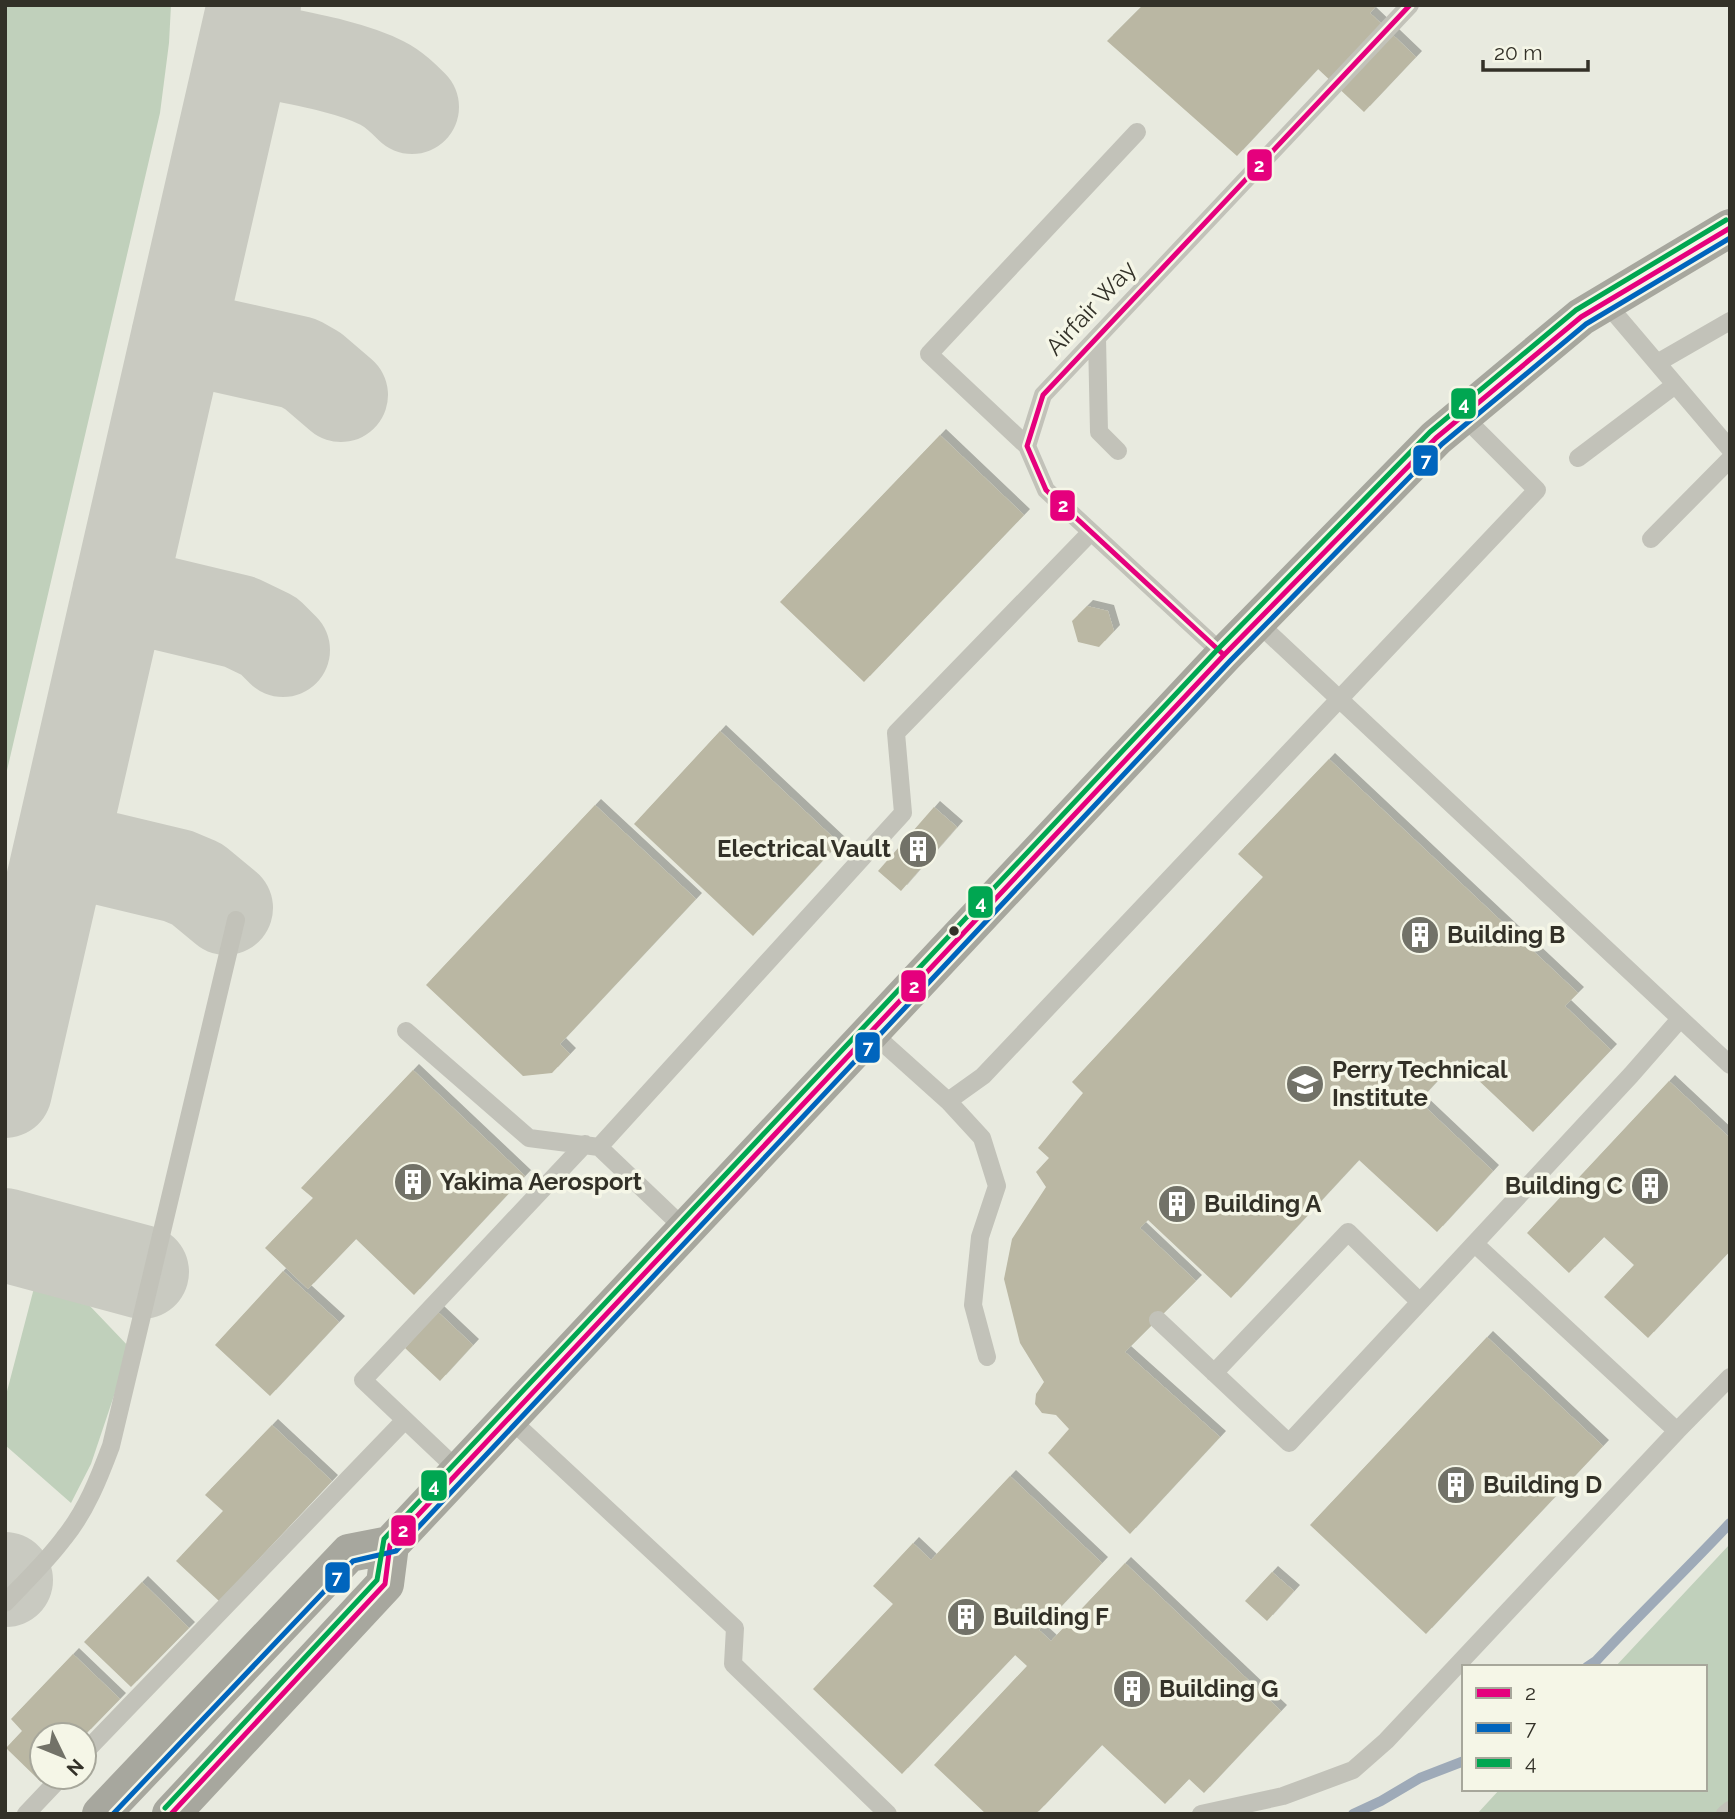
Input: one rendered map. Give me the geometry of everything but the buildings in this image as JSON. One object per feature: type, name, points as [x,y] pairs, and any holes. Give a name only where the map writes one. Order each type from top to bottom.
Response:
[{"type":"main road","points":[[171,1814],[385,1584],[390,1545],[1224,655],[1436,438],[1581,317],[1730,228]]},
{"type":"main road","points":[[101,1814],[349,1553],[390,1545]]},
{"type":"lane","name":"Airfair Way","points":[[1027,446],[1043,395],[1410,5]]},
{"type":"lane","points":[[1137,132],[929,354],[1027,446],[1046,490],[1224,655]]},
{"type":"lane","points":[[1606,303],[1730,449]]},
{"type":"lane","points":[[1657,363],[1730,321]]},
{"type":"lane","points":[[1097,338],[1099,432],[1118,451]]},
{"type":"lane","points":[[1578,458],[1675,385]]},
{"type":"lane","points":[[948,1101],[983,1076],[1537,490],[1463,416]]},
{"type":"lane","points":[[1651,540],[1730,459]]},
{"type":"lane","points":[[459,1471],[363,1380],[592,1146],[903,813],[896,733],[1091,532]]},
{"type":"lane","points":[[1257,622],[1730,1065]]},
{"type":"lane","points":[[5,1603],[71,1529],[99,1479],[111,1446],[236,920]]},
{"type":"lane","points":[[1158,1320],[1289,1443],[1680,1019]]},
{"type":"lane","points":[[406,1031],[529,1138],[592,1146],[685,1228]]},
{"type":"lane","points":[[870,1031],[948,1101],[982,1138],[997,1186],[980,1237],[973,1305],[987,1357]]},
{"type":"lane","points":[[1214,1373],[1348,1231],[1420,1302]]},
{"type":"lane","points":[[1475,1244],[1677,1431]]},
{"type":"lane","points":[[1201,1814],[1283,1796],[1353,1770],[1386,1741],[1730,1377]]},
{"type":"lane","points":[[509,1418],[735,1628],[733,1664],[888,1814]]},
{"type":"lane","points":[[98,1738],[405,1420]]},
{"type":"lane","points":[[26,1814],[48,1791]]},
{"type":"lane","points":[[1725,1814],[1730,1810]]},
{"type":"green space","points":[[5,5],[171,5],[160,113],[5,779]]},
{"type":"green space","points":[[56,1279],[68,1283],[130,1348],[91,1464],[71,1503],[5,1445],[5,1399],[34,1288],[45,1281]]},
{"type":"green space","points":[[1730,1544],[1730,1814],[1477,1814],[1498,1791],[1707,1791],[1707,1665],[1617,1665]]},
{"type":"waterway","points":[[1590,1665],[1730,1523]]},
{"type":"waterway","points":[[1353,1814],[1420,1778],[1462,1762]]},
{"type":"taxiway","points":[[5,1091],[254,5]]},
{"type":"taxiway","points":[[245,47],[334,66],[368,77],[390,88],[412,107]]},
{"type":"taxiway","points":[[178,336],[299,363],[313,371],[341,395]]},
{"type":"taxiway","points":[[119,593],[240,622],[269,636],[283,650]]},
{"type":"taxiway","points":[[61,848],[178,876],[197,884],[226,908]]},
{"type":"taxiway","points":[[5,1235],[142,1272]]},
{"type":"transit line","name":"2","points":[[1224,655],[1046,490],[1027,446],[1043,395],[1410,5]]},
{"type":"transit line","name":"4","points":[[165,1808],[377,1580],[384,1539],[1218,649],[1430,432],[1576,310],[1726,220]]},
{"type":"transit line","name":"2","points":[[171,1814],[385,1584],[390,1545],[1224,655],[1436,438],[1581,317],[1730,228]]},
{"type":"transit line","name":"7","points":[[113,1814],[353,1561],[396,1551],[1230,661],[1442,444],[1586,324],[1730,238]]},
{"type":"place","name":"Electrical Vault","points":[[918,849]]},
{"type":"place","name":"Building B","points":[[1420,935]]},
{"type":"place","name":"Perry Technical Institute","points":[[1305,1084]]},
{"type":"place","name":"Yakima Aerosport","points":[[413,1182]]},
{"type":"place","name":"Building C","points":[[1650,1186]]},
{"type":"place","name":"Building A","points":[[1177,1204]]},
{"type":"place","name":"Building D","points":[[1456,1485]]},
{"type":"place","name":"Building F","points":[[966,1617]]},
{"type":"place","name":"Building G","points":[[1132,1689]]}]
